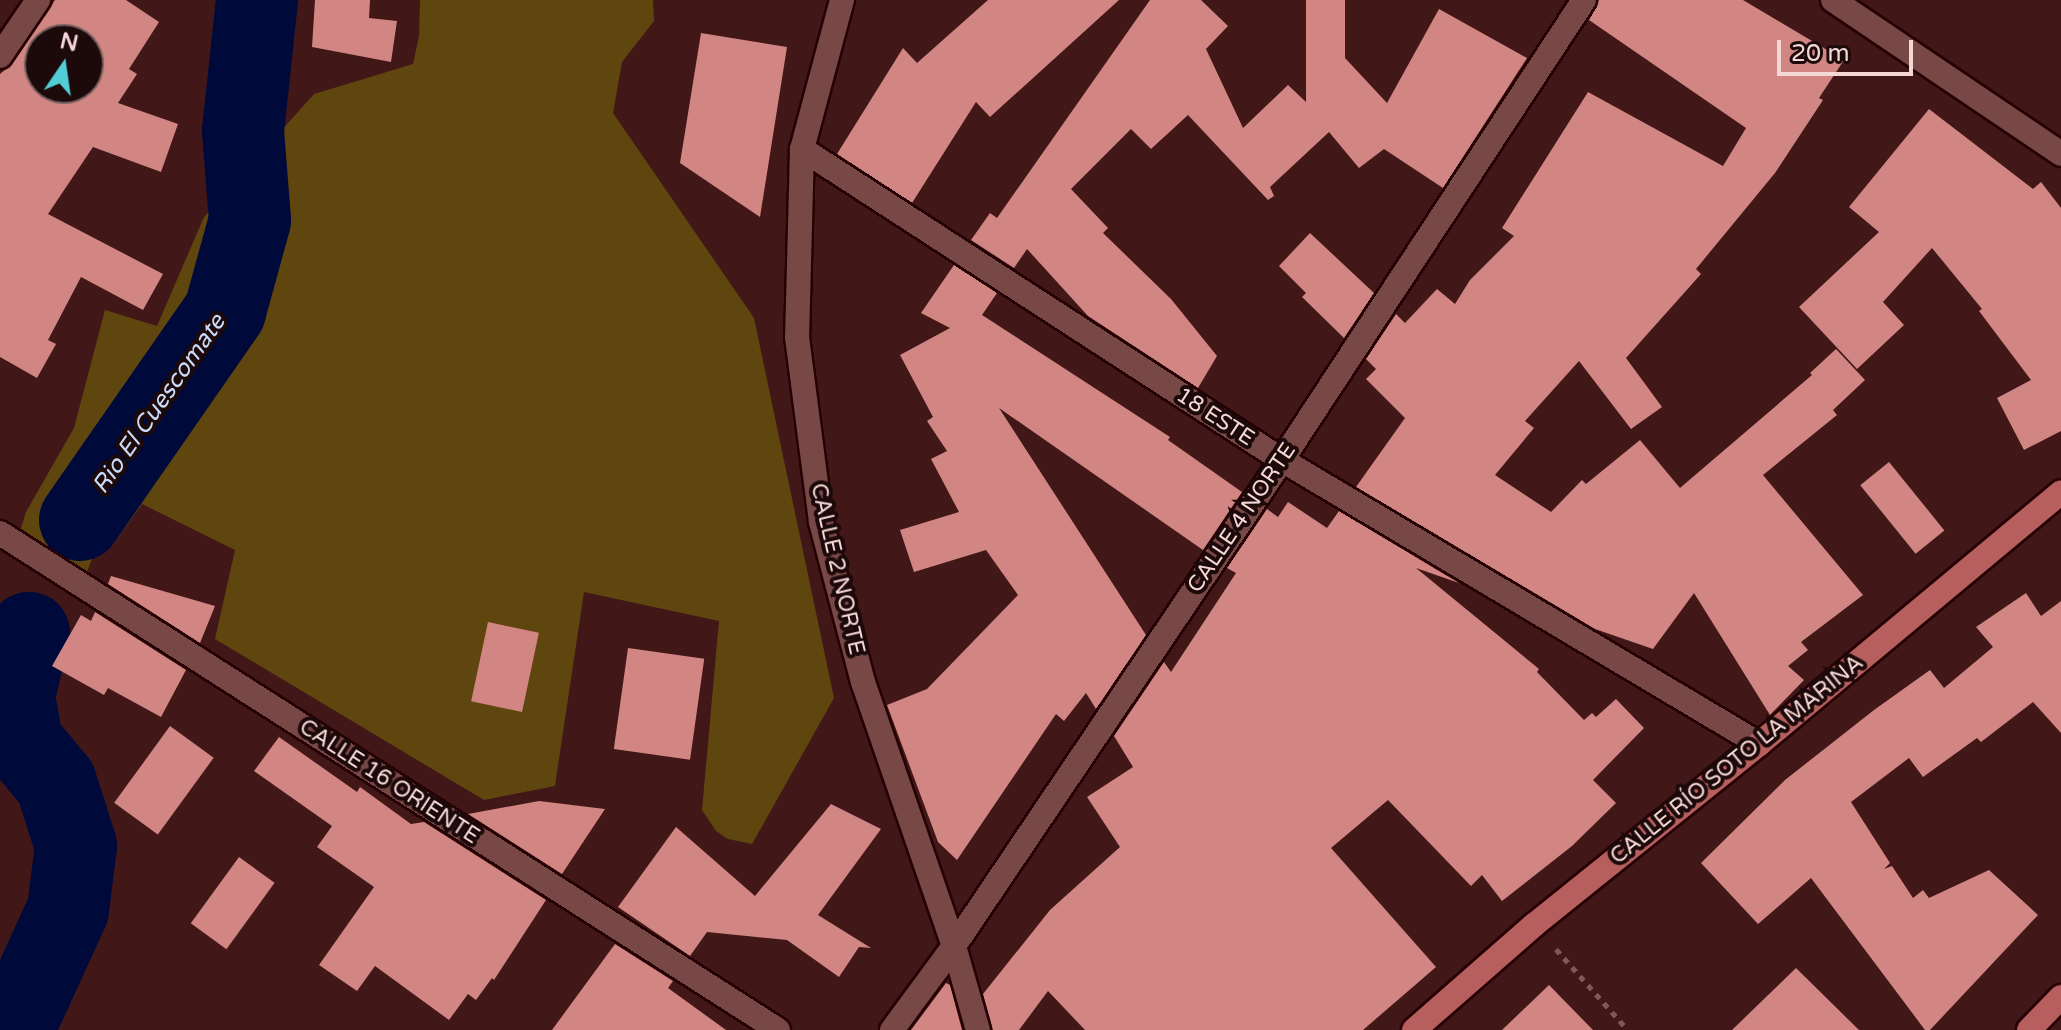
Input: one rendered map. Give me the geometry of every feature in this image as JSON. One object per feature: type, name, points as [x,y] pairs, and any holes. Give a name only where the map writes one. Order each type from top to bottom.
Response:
[{"type":"main road","name":"CALLE RÍO SOTO LA MARINA","points":[[1414,1030],[1534,925],[1759,744],[2061,492]]},
{"type":"main road","points":[[2029,1030],[2061,997]]},
{"type":"street","points":[[0,56],[38,0]]},
{"type":"street","name":"CALLE 2 NORTE","points":[[842,0],[802,149],[797,337],[821,522],[863,682],[954,946],[978,1030]]},
{"type":"street","name":"CALLE 4 NORTE","points":[[892,1030],[954,946],[1282,460],[1584,0]]},
{"type":"street","points":[[1833,0],[2061,154]]},
{"type":"street","name":"18 ESTE","points":[[802,149],[1282,460],[1759,744]]},
{"type":"street","name":"CALLE 16 ORIENTE","points":[[0,533],[778,1030]]},
{"type":"path","points":[[1534,925],[1628,1030]]},
{"type":"shaded area","points":[[420,0],[653,0],[654,21],[622,62],[613,113],[754,318],[834,698],[752,844],[728,839],[716,831],[702,810],[719,621],[584,592],[555,786],[484,800],[215,639],[235,550],[142,504],[112,546],[98,543],[77,598],[12,558],[26,512],[74,428],[105,310],[157,326],[204,217],[314,94],[413,64],[419,36]]},
{"type":"building","points":[[55,0],[126,0],[159,22],[129,69],[137,74],[118,103],[178,124],[161,172],[93,147],[48,214],[163,274],[143,310],[81,277],[48,340],[56,344],[37,378],[0,357],[0,74],[12,64],[24,46],[24,104],[104,104],[104,24],[39,24]]},
{"type":"building","points":[[315,0],[370,0],[369,18],[397,21],[391,62],[312,47]]},
{"type":"building","points":[[988,0],[1119,0],[990,117],[976,102],[912,203],[837,154],[903,48],[917,63]]},
{"type":"building","points":[[1150,0],[1201,0],[1228,26],[1206,49],[1243,128],[1288,85],[1306,102],[1306,0],[1345,0],[1345,58],[1387,103],[1439,9],[1527,58],[1443,188],[1384,149],[1359,168],[1329,132],[1270,187],[1274,196],[1268,200],[1188,115],[1151,149],[1131,129],[1071,189],[1108,228],[1103,233],[1171,299],[1217,356],[1198,388],[1088,316],[1027,249],[1014,268],[971,240],[990,213],[997,218]]},
{"type":"building","points":[[1599,0],[1743,0],[1844,60],[1819,98],[1823,100],[1775,173],[1696,269],[1701,274],[1626,358],[1662,407],[1631,429],[1579,361],[1525,421],[1534,428],[1495,475],[1551,512],[1582,480],[1586,484],[1640,440],[1680,488],[1812,375],[1810,373],[1836,349],[1865,380],[1833,410],[1837,415],[1763,475],[1863,595],[1801,642],[1808,650],[1788,666],[1804,680],[1770,715],[1694,593],[1653,649],[1595,629],[1356,487],[1405,418],[1366,379],[1376,369],[1366,359],[1396,314],[1405,323],[1437,289],[1455,304],[1470,280],[1514,236],[1502,228],[1588,92],[1723,166],[1746,128],[1589,20]]},
{"type":"building","points":[[701,33],[787,47],[760,217],[680,163]]},
{"type":"building","points":[[1929,109],[2033,189],[2041,182],[2061,208],[2061,431],[2024,450],[1997,398],[2031,380],[1979,311],[1982,309],[1932,248],[1883,302],[1904,325],[1857,369],[1799,307],[1879,232],[1849,207]]},
{"type":"building","points":[[1310,233],[1374,293],[1344,338],[1302,297],[1306,293],[1279,266]]},
{"type":"building","points":[[954,265],[997,293],[982,315],[1170,437],[1168,440],[1242,492],[1203,550],[999,408],[1146,635],[1096,709],[1086,693],[1064,721],[1056,714],[957,860],[938,842],[887,705],[927,689],[1018,595],[986,550],[914,572],[900,530],[959,512],[931,459],[947,451],[927,421],[933,417],[900,355],[950,328],[921,313]]},
{"type":"building","points":[[1889,462],[1944,530],[1916,554],[1860,485]]},
{"type":"building","points":[[1288,502],[1327,528],[1339,511],[1459,583],[1416,568],[1539,669],[1537,672],[1584,720],[1592,713],[1596,717],[1616,699],[1644,728],[1593,780],[1616,803],[1572,846],[1502,901],[1482,875],[1471,886],[1388,800],[1331,848],[1436,967],[1363,1030],[1085,1030],[1048,991],[1019,1030],[993,1030],[983,994],[1050,910],[1120,847],[1087,797],[1133,767],[1114,736],[1164,662],[1171,672],[1236,573],[1227,568],[1267,509],[1278,517]]},
{"type":"building","points":[[111,576],[215,606],[200,643],[108,584]]},
{"type":"building","points":[[2026,593],[2041,616],[2061,601],[2061,733],[2033,702],[1981,742],[1977,738],[1923,777],[1909,758],[1851,802],[1890,863],[1884,869],[1892,866],[1913,898],[1923,890],[1929,898],[1989,870],[2038,915],[1930,1030],[1925,1030],[1811,878],[1758,924],[1701,863],[1785,780],[1874,710],[1930,670],[1944,688],[1993,647],[1976,627]]},
{"type":"building","points":[[95,612],[186,670],[161,717],[108,688],[104,695],[52,666],[81,615],[91,621]]},
{"type":"building","points":[[488,622],[539,633],[522,712],[471,701]]},
{"type":"building","points":[[628,648],[704,659],[690,760],[614,749]]},
{"type":"building","points":[[170,726],[214,758],[158,835],[114,803]]},
{"type":"building","points":[[279,737],[357,792],[360,787],[411,824],[424,822],[546,900],[494,980],[492,978],[476,1000],[468,994],[449,1020],[375,966],[357,991],[319,965],[374,887],[317,847],[332,826],[254,771]]},
{"type":"building","points":[[539,801],[605,809],[562,874],[468,814]]},
{"type":"building","points":[[831,804],[881,829],[818,915],[871,948],[859,947],[839,977],[787,940],[707,932],[690,956],[618,907],[676,827],[755,896]]},
{"type":"building","points":[[239,857],[275,883],[226,949],[191,923]]},
{"type":"building","points":[[615,944],[673,981],[668,988],[726,1030],[552,1030]]},
{"type":"building","points":[[1796,968],[1859,1030],[1732,1030]]},
{"type":"building","points":[[946,983],[950,985],[962,1030],[911,1030]]},
{"type":"building","points":[[1549,985],[1593,1030],[1502,1030]]},
{"type":"waterway","name":"Rio El Cuescomate","points":[[80,520],[225,311],[250,220],[243,131],[257,0]]},
{"type":"waterway","name":"Rio El Cuescomate","points":[[13,1030],[68,910],[76,846],[56,783],[22,742],[14,696],[29,633]]}]
